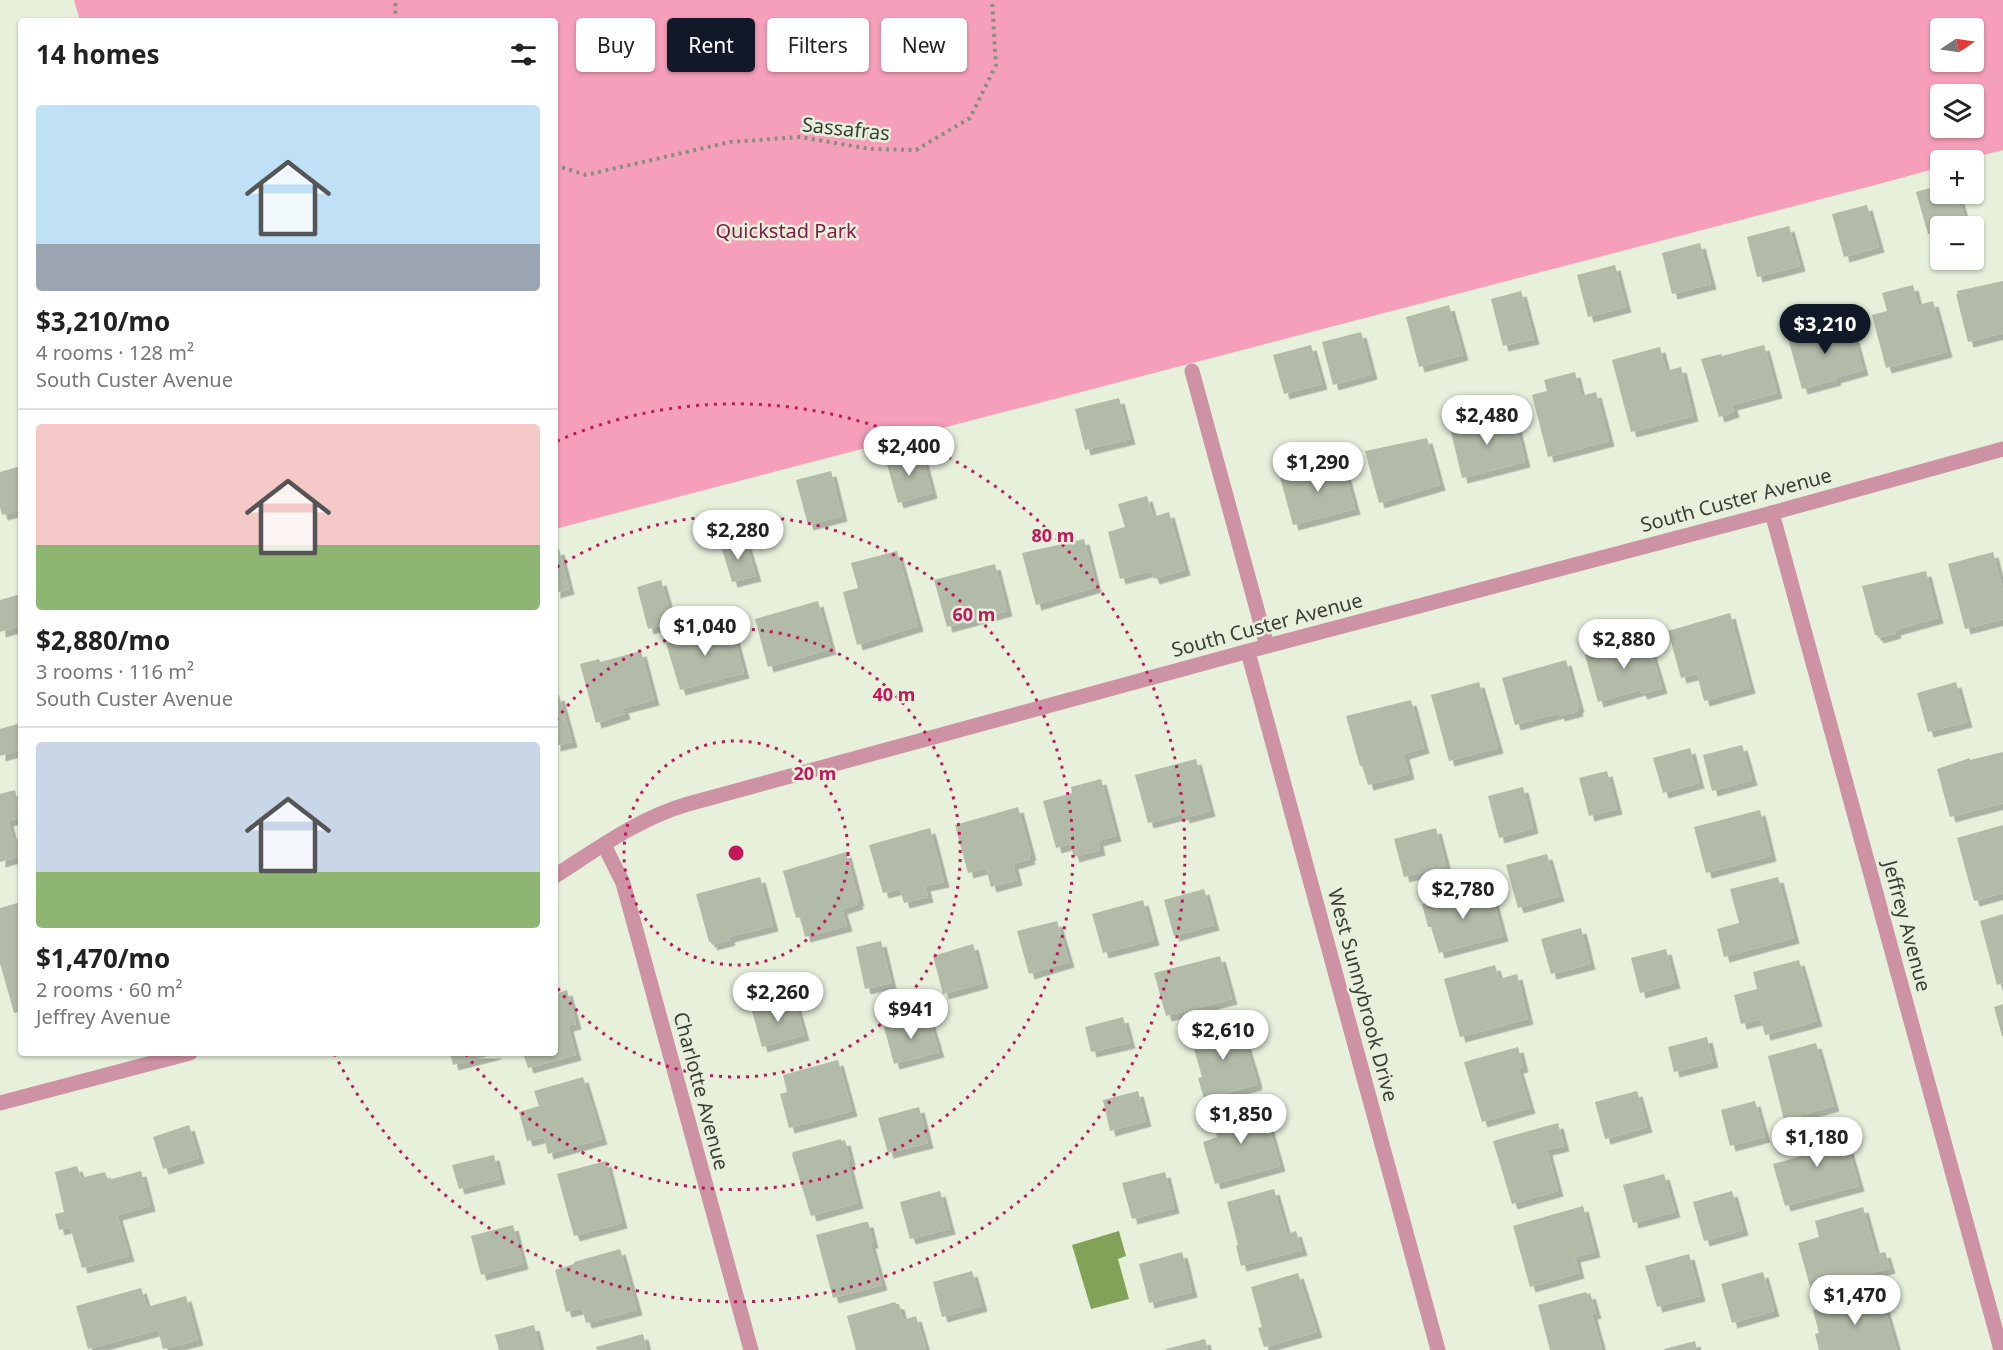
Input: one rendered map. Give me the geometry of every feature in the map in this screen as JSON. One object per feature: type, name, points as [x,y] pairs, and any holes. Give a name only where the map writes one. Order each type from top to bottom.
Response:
[{"type":"street","points":[[1192,371],[1267,646]]},
{"type":"street","name":"South Custer Avenue","points":[[558,874],[665,811],[1248,651],[1772,513],[2003,449]]},
{"type":"street","name":"Jeffrey Avenue","points":[[1772,513],[2001,1350]]},
{"type":"street","name":"West Sunnybrook Drive","points":[[1248,651],[1438,1350]]},
{"type":"street","name":"Charlotte Avenue","points":[[604,845],[623,883],[751,1350]]},
{"type":"street","points":[[0,1103],[179,1056]]},
{"type":"path","points":[[396,18],[394,6],[397,0]]},
{"type":"path","name":"Sassafras","points":[[558,166],[586,175],[730,142],[800,137],[871,149],[916,150],[970,118],[996,65],[992,0]]},
{"type":"green space","name":"Quickstad Park","points":[[74,0],[2003,0],[2003,150],[1984,155],[1984,150],[1930,150],[1930,170],[558,528],[558,18],[79,18]]},
{"type":"shaded area","points":[[1119,1231],[1126,1256],[1118,1259],[1129,1299],[1091,1309],[1072,1245]]},
{"type":"building","points":[[1930,188],[1930,204],[1961,204],[1964,216],[1930,216],[1930,234],[1928,234],[1916,192]]},
{"type":"building","points":[[1867,205],[1879,247],[1844,257],[1832,214]]},
{"type":"building","points":[[1789,226],[1800,266],[1757,277],[1747,237]]},
{"type":"building","points":[[1700,243],[1711,284],[1672,294],[1662,253]]},
{"type":"building","points":[[1615,265],[1626,307],[1588,317],[1577,275]]},
{"type":"building","points":[[2003,281],[2003,333],[1968,342],[1957,291]]},
{"type":"building","points":[[1913,285],[1918,305],[1933,301],[1947,352],[1886,368],[1872,315],[1887,311],[1882,293]]},
{"type":"building","points":[[1521,291],[1534,339],[1503,346],[1491,299]]},
{"type":"building","points":[[1449,305],[1463,355],[1419,367],[1406,317]]},
{"type":"building","points":[[1850,323],[1863,370],[1802,389],[1788,338]]},
{"type":"building","points":[[1361,332],[1372,374],[1333,385],[1322,342]]},
{"type":"building","points":[[1311,345],[1322,384],[1284,394],[1273,355]]},
{"type":"building","points":[[1764,345],[1777,393],[1732,405],[1734,412],[1719,417],[1701,359]]},
{"type":"building","points":[[1660,347],[1666,371],[1681,367],[1693,416],[1631,432],[1612,360]]},
{"type":"building","points":[[1575,372],[1581,396],[1596,392],[1609,441],[1548,457],[1532,395],[1547,391],[1544,380]]},
{"type":"building","points":[[1119,398],[1130,439],[1085,450],[1075,409]]},
{"type":"building","points":[[1513,413],[1525,462],[1462,478],[1450,428]]},
{"type":"building","points":[[1427,438],[1440,485],[1379,503],[1365,451]]},
{"type":"building","points":[[921,451],[932,493],[898,503],[886,461]]},
{"type":"building","points":[[1342,461],[1355,509],[1293,525],[1280,477]]},
{"type":"building","points":[[18,467],[18,511],[2,515],[0,507],[0,472]]},
{"type":"building","points":[[831,471],[842,516],[808,525],[796,480]]},
{"type":"building","points":[[1147,496],[1153,517],[1169,512],[1185,570],[1154,579],[1151,571],[1120,579],[1108,532],[1125,527],[1118,504]]},
{"type":"building","points":[[1084,539],[1096,587],[1036,605],[1022,553]]},
{"type":"building","points":[[745,540],[756,576],[732,582],[721,546]]},
{"type":"building","points":[[558,549],[569,589],[558,592]]},
{"type":"building","points":[[897,551],[918,626],[857,645],[843,592],[858,588],[851,563]]},
{"type":"building","points":[[1993,552],[2003,591],[2003,619],[1965,629],[1948,564]]},
{"type":"building","points":[[995,564],[1007,611],[947,627],[934,580]]},
{"type":"building","points":[[1926,571],[1938,618],[1895,630],[1896,633],[1878,638],[1875,635],[1862,586]]},
{"type":"building","points":[[661,580],[673,622],[648,629],[637,587]]},
{"type":"building","points":[[18,595],[18,627],[0,632],[0,600]]},
{"type":"building","points":[[818,601],[831,649],[768,667],[755,619]]},
{"type":"building","points":[[1730,613],[1750,688],[1704,701],[1697,674],[1681,678],[1668,631]]},
{"type":"building","points":[[731,625],[744,673],[680,690],[666,643],[669,642],[668,639],[687,634],[687,637]]},
{"type":"building","points":[[1646,635],[1662,688],[1642,694],[1640,690],[1598,702],[1585,655]]},
{"type":"building","points":[[641,651],[654,700],[623,708],[625,714],[596,723],[580,664],[599,659],[600,662]]},
{"type":"building","points":[[1566,660],[1579,707],[1578,711],[1559,716],[1559,713],[1515,725],[1502,678]]},
{"type":"building","points":[[1479,682],[1498,748],[1449,761],[1431,695]]},
{"type":"building","points":[[1956,682],[1967,722],[1928,732],[1917,693]]},
{"type":"building","points":[[558,695],[572,742],[558,745]]},
{"type":"building","points":[[1411,700],[1424,748],[1404,754],[1409,774],[1368,785],[1362,766],[1360,766],[1346,716]]},
{"type":"building","points":[[18,724],[18,751],[0,756],[0,729]]},
{"type":"building","points":[[1742,745],[1752,780],[1712,791],[1703,755]]},
{"type":"building","points":[[1690,748],[1699,783],[1663,793],[1653,758]]},
{"type":"building","points":[[2003,752],[2003,803],[1950,817],[1937,769],[1970,758],[1970,760]]},
{"type":"building","points":[[1196,759],[1210,811],[1184,818],[1183,814],[1148,823],[1135,775]]},
{"type":"building","points":[[1607,771],[1617,809],[1589,816],[1579,778]]},
{"type":"building","points":[[1101,779],[1116,836],[1098,841],[1100,850],[1074,857],[1070,844],[1056,848],[1043,801],[1072,793],[1071,787]]},
{"type":"building","points":[[1523,787],[1533,828],[1499,838],[1488,796]]},
{"type":"building","points":[[15,790],[18,818],[8,821],[13,840],[18,839],[18,857],[0,862],[0,794]]},
{"type":"building","points":[[1018,807],[1031,855],[1030,859],[1013,864],[1017,880],[991,887],[986,868],[968,873],[955,825]]},
{"type":"building","points":[[1760,810],[1771,856],[1706,873],[1694,827]]},
{"type":"building","points":[[2003,825],[2003,893],[1974,901],[1957,838]]},
{"type":"building","points":[[930,828],[944,882],[925,886],[928,897],[904,903],[900,889],[883,893],[869,845]]},
{"type":"building","points":[[1436,828],[1446,866],[1404,877],[1394,839]]},
{"type":"building","points":[[846,852],[858,904],[842,909],[847,926],[805,937],[800,917],[796,918],[783,871]]},
{"type":"building","points":[[1547,854],[1559,896],[1518,908],[1506,865]]},
{"type":"building","points":[[760,877],[773,926],[729,937],[730,940],[712,945],[709,942],[696,894]]},
{"type":"building","points":[[1778,877],[1794,938],[1724,957],[1717,929],[1739,923],[1730,889]]},
{"type":"building","points":[[1490,888],[1503,936],[1439,953],[1431,927],[1428,927],[1422,904]]},
{"type":"building","points":[[1204,889],[1214,925],[1174,936],[1164,900]]},
{"type":"building","points":[[1143,900],[1154,940],[1103,953],[1092,914]]},
{"type":"building","points":[[18,903],[18,1012],[14,1013],[0,963],[0,908]]},
{"type":"building","points":[[2003,914],[2003,983],[1997,985],[1980,921]]},
{"type":"building","points":[[1057,921],[1069,962],[1029,974],[1017,931]]},
{"type":"building","points":[[1581,928],[1590,964],[1551,974],[1541,939]]},
{"type":"building","points":[[881,941],[891,983],[865,989],[856,947]]},
{"type":"building","points":[[973,944],[983,983],[943,994],[933,956]]},
{"type":"building","points":[[1666,949],[1675,983],[1640,993],[1631,958]]},
{"type":"building","points":[[1220,956],[1232,999],[1166,1016],[1154,973]]},
{"type":"building","points":[[1799,960],[1817,1021],[1765,1035],[1761,1019],[1741,1024],[1734,995],[1757,989],[1753,972]]},
{"type":"building","points":[[1495,965],[1499,979],[1517,974],[1528,1019],[1460,1037],[1444,979]]},
{"type":"building","points":[[567,990],[576,1024],[568,1026],[576,1055],[528,1068],[524,1056],[558,1056],[558,993]]},
{"type":"building","points":[[794,999],[804,1035],[762,1047],[752,1011]]},
{"type":"building","points":[[2003,1004],[2003,1036],[2002,1036],[1994,1007]]},
{"type":"building","points":[[928,1016],[939,1052],[894,1064],[884,1027]]},
{"type":"building","points":[[1123,1017],[1130,1043],[1091,1052],[1085,1027]]},
{"type":"building","points":[[1239,1022],[1256,1085],[1204,1099],[1198,1078],[1202,1077],[1190,1035]]},
{"type":"building","points":[[1707,1037],[1713,1062],[1674,1072],[1668,1047]]},
{"type":"building","points":[[1816,1043],[1834,1106],[1784,1120],[1768,1056]]},
{"type":"building","points":[[1518,1047],[1523,1067],[1518,1068],[1530,1108],[1482,1122],[1464,1062]]},
{"type":"building","points":[[451,1056],[488,1056],[453,1065]]},
{"type":"building","points":[[838,1060],[852,1111],[789,1128],[780,1094],[787,1092],[783,1075]]},
{"type":"building","points":[[583,1077],[602,1139],[548,1154],[544,1137],[527,1141],[519,1112],[539,1106],[534,1091]]},
{"type":"building","points":[[1138,1091],[1146,1121],[1110,1131],[1103,1100]]},
{"type":"building","points":[[1637,1091],[1647,1127],[1605,1139],[1595,1102]]},
{"type":"building","points":[[1755,1101],[1765,1137],[1730,1146],[1721,1110]]},
{"type":"building","points":[[1262,1103],[1280,1166],[1215,1184],[1203,1142],[1217,1137],[1212,1117]]},
{"type":"building","points":[[919,1107],[928,1143],[888,1153],[878,1118]]},
{"type":"building","points":[[1558,1123],[1564,1146],[1547,1150],[1558,1191],[1512,1204],[1493,1141]]},
{"type":"building","points":[[189,1125],[199,1158],[163,1169],[153,1137]]},
{"type":"building","points":[[1842,1127],[1859,1186],[1785,1206],[1773,1164],[1799,1157],[1794,1140]]},
{"type":"building","points":[[841,1139],[841,1141],[845,1140],[850,1160],[847,1161],[858,1203],[811,1216],[793,1152]]},
{"type":"building","points":[[494,1155],[500,1179],[459,1189],[452,1165]]},
{"type":"building","points":[[606,1161],[622,1223],[574,1236],[557,1174]]},
{"type":"building","points":[[77,1166],[81,1178],[105,1172],[108,1180],[141,1171],[150,1206],[117,1215],[129,1256],[82,1268],[70,1227],[59,1230],[55,1214],[64,1212],[55,1172]]},
{"type":"building","points":[[1165,1172],[1174,1208],[1132,1219],[1122,1183]]},
{"type":"building","points":[[1664,1174],[1675,1212],[1633,1223],[1623,1185]]},
{"type":"building","points":[[1274,1189],[1287,1234],[1296,1231],[1302,1250],[1241,1266],[1227,1202]]},
{"type":"building","points":[[940,1191],[950,1229],[910,1239],[900,1202]]},
{"type":"building","points":[[1732,1191],[1743,1230],[1704,1241],[1693,1202]]},
{"type":"building","points":[[1583,1206],[1595,1252],[1575,1257],[1579,1273],[1530,1287],[1513,1226]]},
{"type":"building","points":[[1863,1207],[1876,1254],[1885,1252],[1890,1268],[1811,1290],[1798,1243],[1819,1237],[1815,1221]]},
{"type":"building","points":[[868,1222],[873,1243],[870,1243],[882,1285],[833,1298],[816,1235]]},
{"type":"building","points":[[513,1225],[523,1264],[481,1275],[471,1236]]},
{"type":"building","points":[[620,1249],[637,1310],[586,1323],[582,1308],[566,1312],[555,1270]]},
{"type":"building","points":[[1182,1252],[1192,1292],[1149,1303],[1139,1264]]},
{"type":"building","points":[[1689,1254],[1700,1296],[1657,1307],[1645,1266]]},
{"type":"building","points":[[972,1271],[982,1306],[942,1317],[933,1282]]},
{"type":"building","points":[[1763,1272],[1774,1311],[1732,1323],[1721,1284]]},
{"type":"building","points":[[1298,1273],[1317,1332],[1264,1347],[1258,1328],[1262,1327],[1251,1287]]},
{"type":"building","points":[[141,1288],[147,1307],[186,1296],[198,1340],[163,1349],[158,1330],[88,1349],[76,1306]]},
{"type":"building","points":[[1586,1292],[1590,1293],[1596,1313],[1592,1314],[1602,1350],[1550,1350],[1538,1305]]},
{"type":"building","points":[[1880,1292],[1897,1350],[1819,1350],[1815,1334],[1819,1333],[1813,1310]]},
{"type":"building","points":[[895,1302],[899,1304],[903,1320],[916,1316],[926,1350],[856,1350],[847,1316]]},
{"type":"building","points":[[534,1325],[540,1350],[499,1350],[495,1335]]},
{"type":"building","points":[[643,1334],[647,1350],[597,1350],[596,1347]]},
{"type":"building","points":[[1205,1339],[1208,1350],[1166,1350],[1166,1349]]},
{"type":"building","points":[[1695,1341],[1697,1350],[1664,1349]]}]
